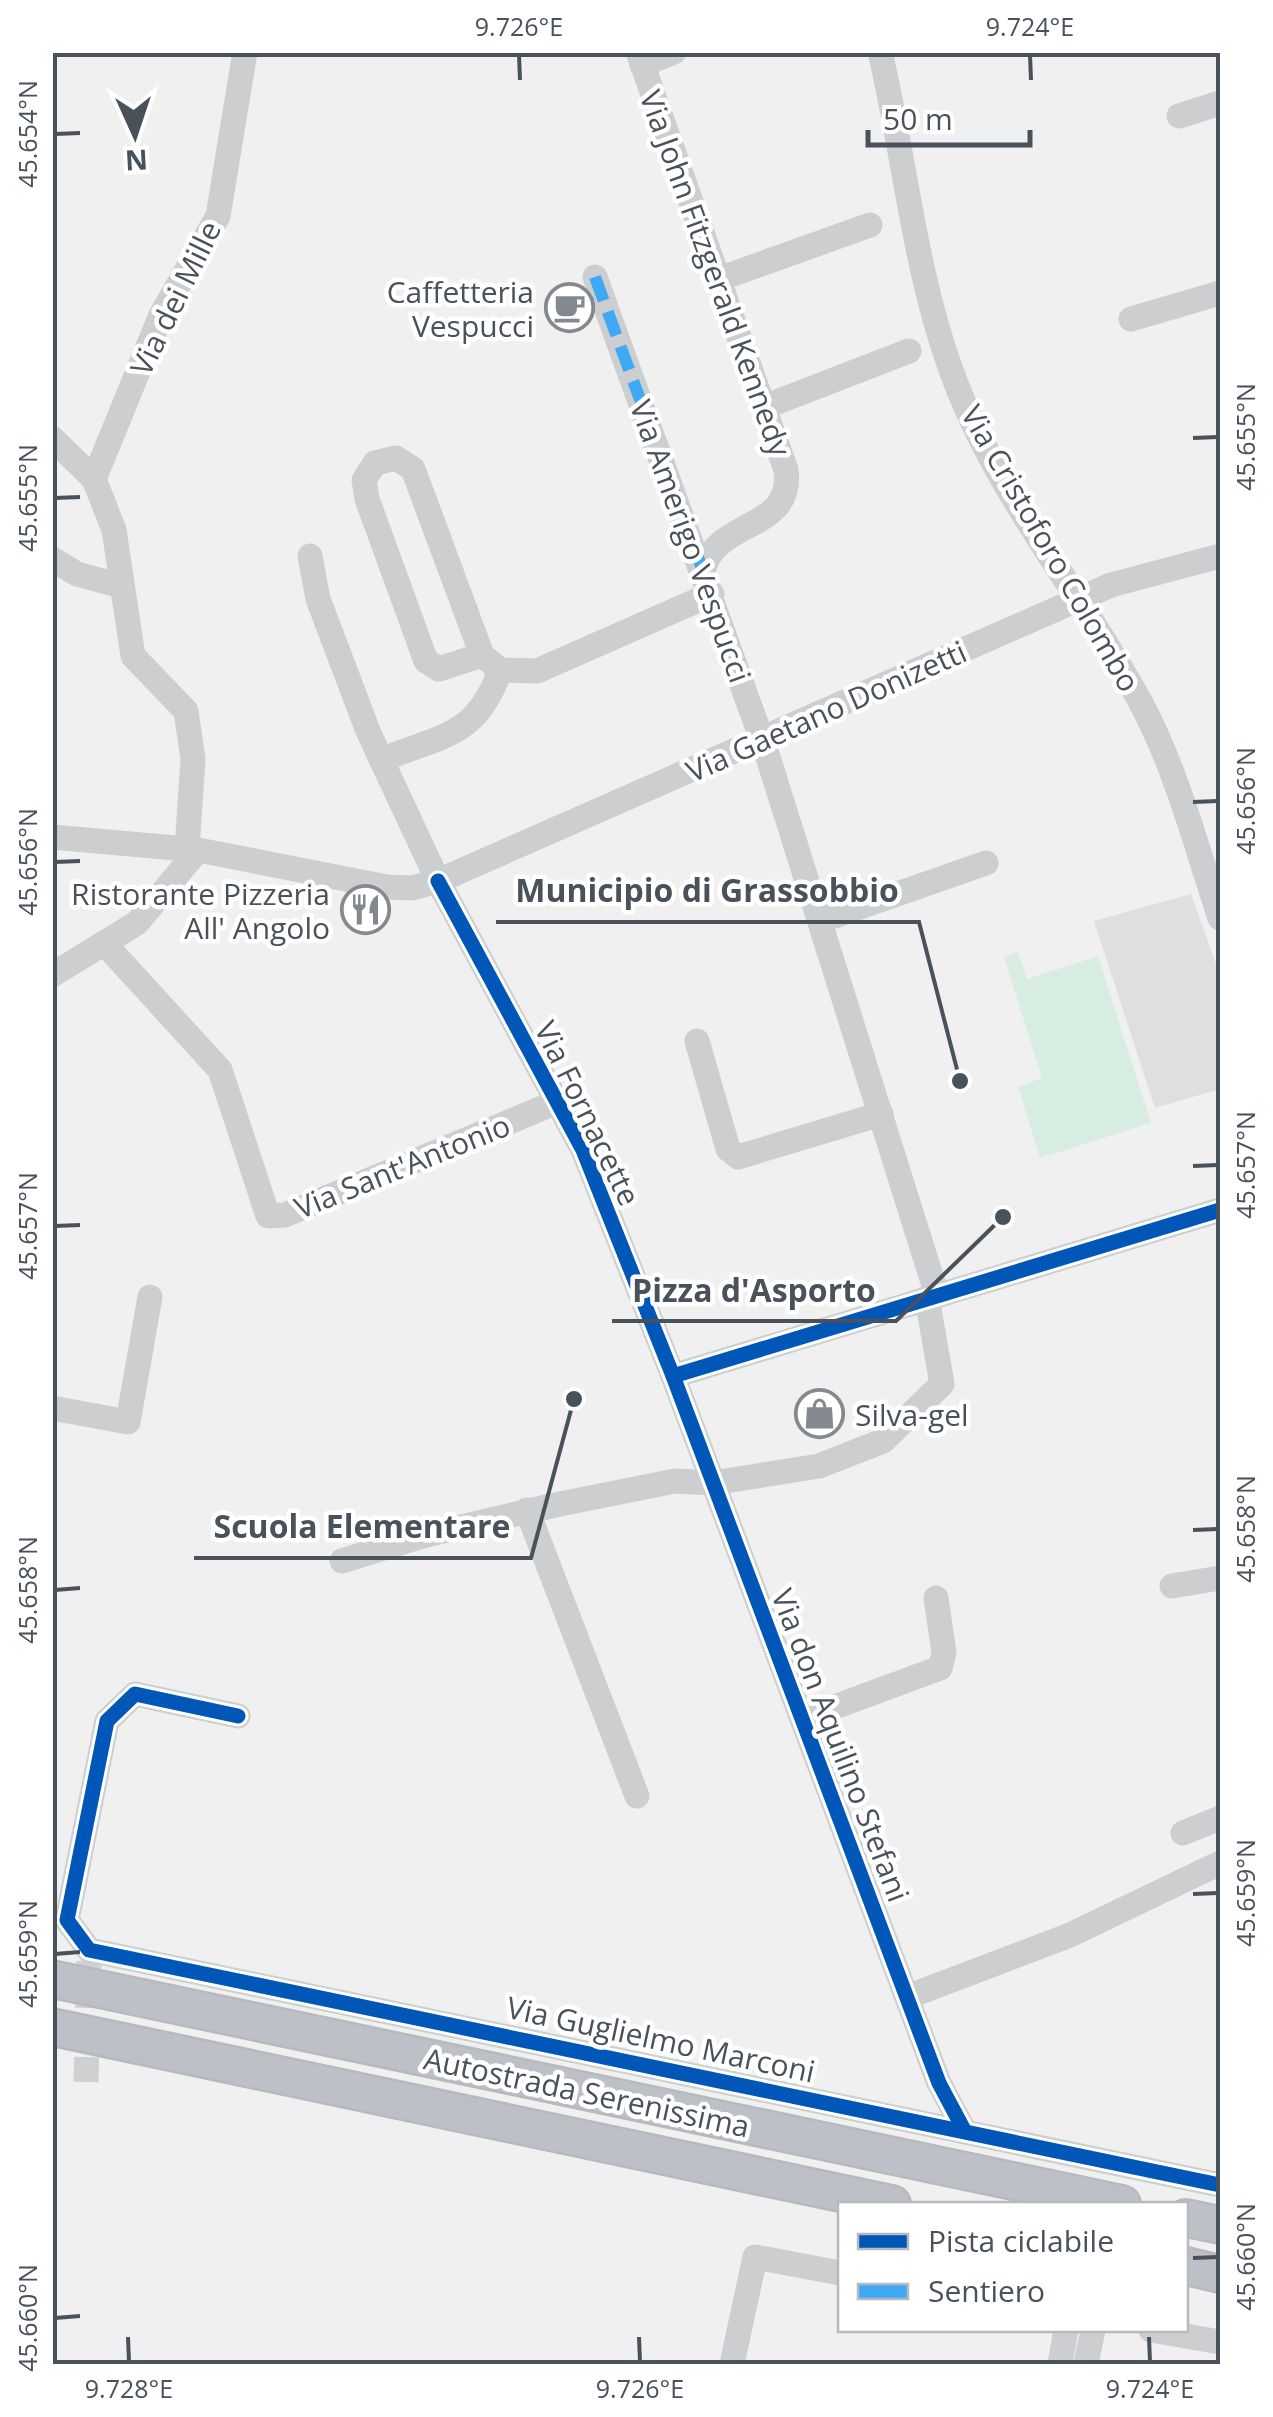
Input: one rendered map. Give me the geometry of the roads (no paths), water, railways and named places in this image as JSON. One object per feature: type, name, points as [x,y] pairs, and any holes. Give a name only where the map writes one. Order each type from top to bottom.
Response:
[{"type":"highway","name":"Autostrada Serenissima","points":[[52,1978],[1113,2202]]},
{"type":"highway","name":"Autostrada Serenissima","points":[[52,2027],[883,2202]]},
{"type":"highway","points":[[1188,2218],[1220,2225]]},
{"type":"highway","points":[[1188,2266],[1220,2274]]},
{"type":"street","name":"Via dei Mille","points":[[94,479],[161,315],[218,216],[245,52]]},
{"type":"street","points":[[640,58],[674,52]]},
{"type":"street","name":"Via Cristoforo Colombo","points":[[880,52],[922,269],[951,370],[999,472],[1082,599],[1144,709],[1220,918]]},
{"type":"street","name":"Via John Fitzgerald Kennedy","points":[[640,58],[786,470],[783,503],[770,517],[729,533],[714,546],[707,582]]},
{"type":"street","points":[[1179,116],[1220,103]]},
{"type":"street","points":[[719,279],[870,225]]},
{"type":"street","name":"Via Amerigo Vespucci","points":[[595,277],[761,739],[881,1114],[932,1296],[942,1384],[883,1441],[820,1466],[713,1482]]},
{"type":"street","points":[[1131,319],[1220,293]]},
{"type":"street","points":[[764,407],[909,351]]},
{"type":"street","points":[[52,438],[94,479],[114,530],[133,656],[186,710],[193,759],[193,849],[137,923],[52,974]]},
{"type":"street","points":[[382,760],[471,723],[489,702],[491,663],[413,468],[396,458],[375,463],[364,480],[367,499],[426,661],[439,669],[491,663],[537,671],[707,582]]},
{"type":"street","name":"Via Fornacette","points":[[310,556],[318,599],[382,760],[438,882],[583,1150],[673,1376]]},
{"type":"street","name":"Via Gaetano Donizetti","points":[[438,882],[1111,585],[1220,556]]},
{"type":"street","points":[[52,558],[77,574],[121,586]]},
{"type":"street","points":[[52,837],[193,849],[387,887],[412,888],[438,882]]},
{"type":"street","points":[[820,921],[986,863]]},
{"type":"street","name":"Via Sant'Antonio","points":[[106,944],[220,1070],[268,1216],[285,1215],[556,1102]]},
{"type":"street","points":[[697,1041],[728,1149],[738,1157],[881,1114]]},
{"type":"street","points":[[673,1376],[1220,1210]]},
{"type":"street","points":[[52,1408],[128,1422],[150,1296]]},
{"type":"street","name":"Via don Aquilino Stefani","points":[[673,1376],[939,2083],[964,2130]]},
{"type":"street","points":[[342,1561],[527,1510],[675,1481],[713,1482]]},
{"type":"street","points":[[527,1510],[637,1796]]},
{"type":"street","points":[[1172,1586],[1220,1578]]},
{"type":"street","points":[[802,1719],[940,1668],[944,1654],[936,1598]]},
{"type":"street","name":"Via Guglielmo Marconi","points":[[238,1716],[135,1694],[107,1722],[67,1920],[89,1956],[936,2124],[1220,2185]]},
{"type":"street","points":[[1184,1834],[1220,1818]]},
{"type":"street","points":[[907,1997],[1070,1935],[1220,1862]]},
{"type":"street","name":"Via don Aquilino Stefani","points":[[936,2124],[939,2083]]},
{"type":"street","points":[[732,2364],[755,2258],[838,2273]]},
{"type":"street","points":[[1060,2364],[1066,2332]]},
{"type":"street","points":[[1086,2364],[1093,2332]]},
{"type":"street","points":[[1162,2332],[1220,2342]]},
{"type":"tunnel","points":[[86,2082],[89,1961]]},
{"type":"place","name":"Caffetteria Vespucci","points":[[569,308]]},
{"type":"place","name":"Ristorante Pizzeria All' Angolo","points":[[365,910]]},
{"type":"place","name":"Municipio di Grassobbio","points":[[960,1081]]},
{"type":"place","name":"Pizza d'Asporto","points":[[1003,1217]]},
{"type":"place","name":"Scuola Elementare","points":[[574,1399]]},
{"type":"place","name":"Silva-gel","points":[[820,1414]]}]
